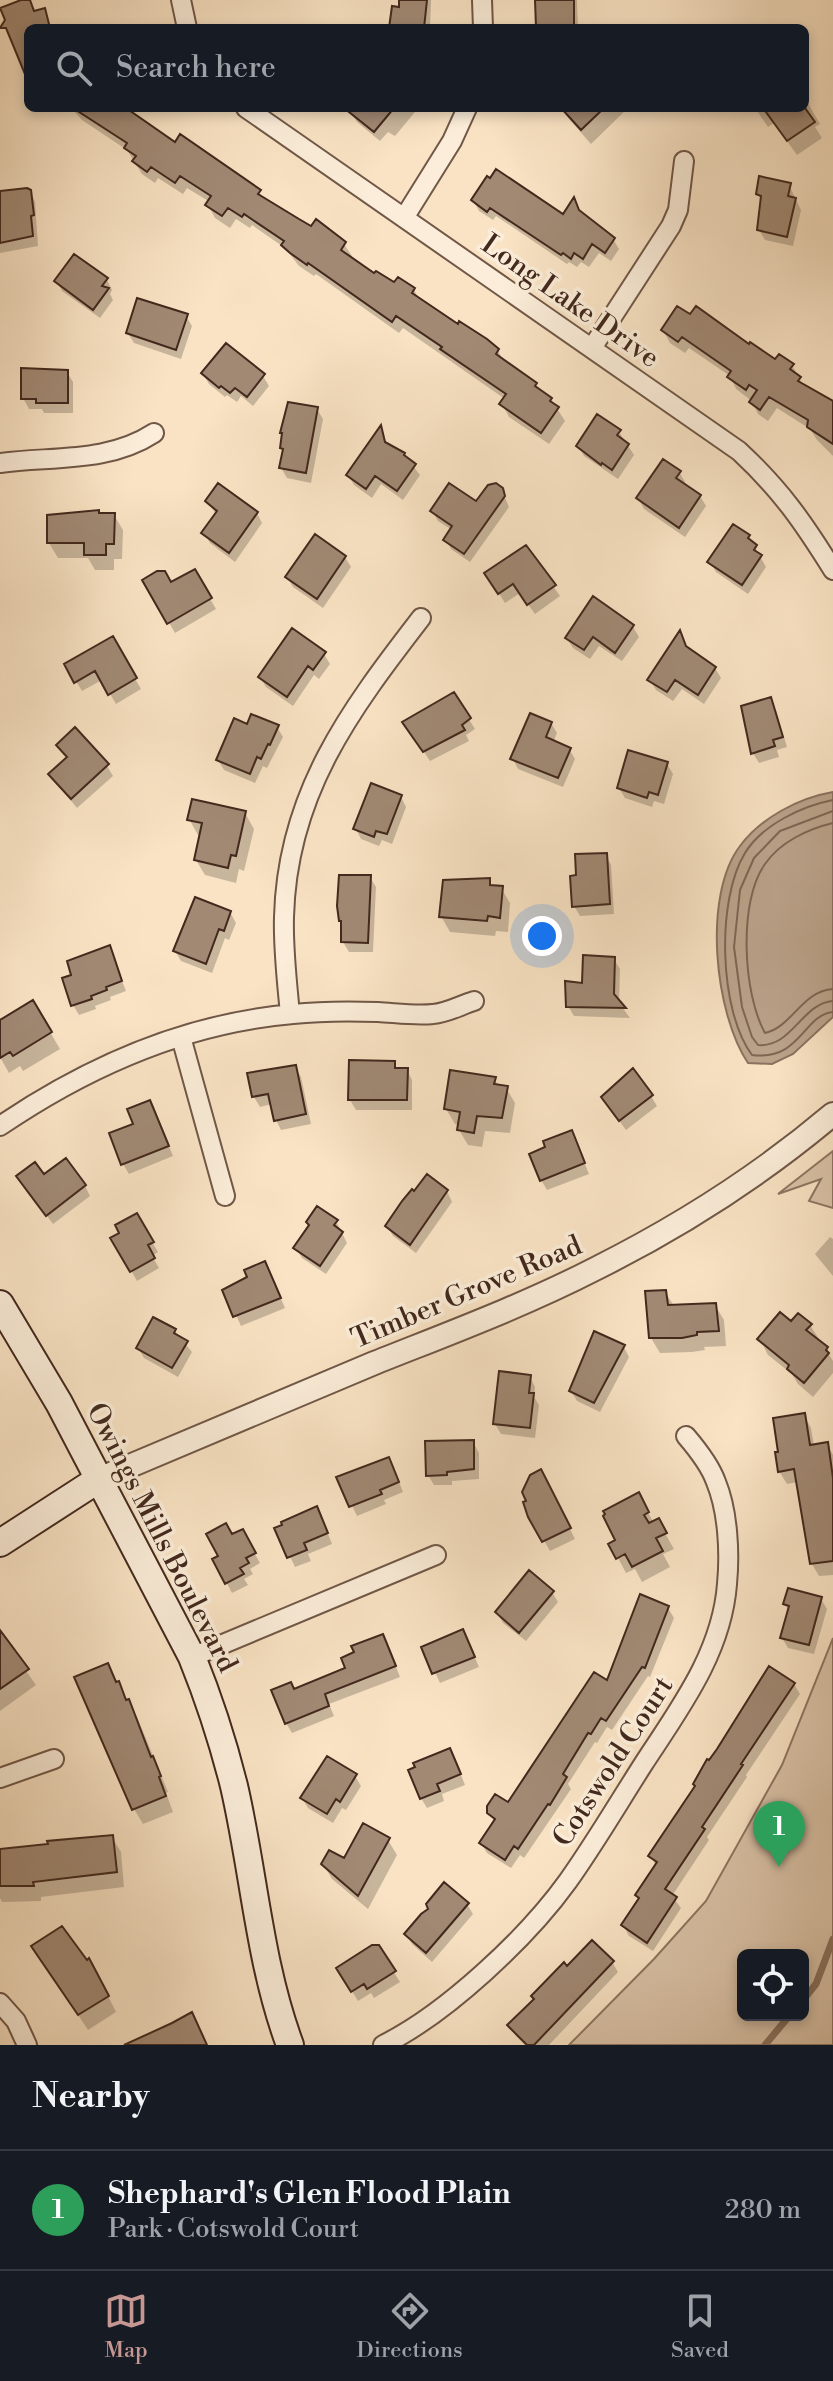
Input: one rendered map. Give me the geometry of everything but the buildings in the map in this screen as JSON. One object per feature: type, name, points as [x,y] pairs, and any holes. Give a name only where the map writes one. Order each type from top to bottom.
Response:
[{"type":"main road","name":"Owings Mills Boulevard","points":[[0,1304],[59,1403],[192,1657],[208,1696],[234,1787],[271,1979],[290,2045]]},
{"type":"main road","points":[[0,1543],[99,1479]]},
{"type":"street","points":[[181,0],[186,24]]},
{"type":"street","points":[[482,0],[483,24]]},
{"type":"street","name":"Long Lake Drive","points":[[252,112],[750,461],[788,501],[833,570]]},
{"type":"street","points":[[404,218],[452,141],[465,112]]},
{"type":"street","points":[[592,348],[671,226],[678,210],[684,161]]},
{"type":"street","points":[[0,463],[83,457],[136,445],[154,433]]},
{"type":"street","points":[[290,1014],[284,917],[286,884],[304,808],[338,732],[421,618]]},
{"type":"street","points":[[0,1126],[62,1087],[100,1068],[181,1037],[290,1014],[335,1011],[434,1014],[474,1001]]},
{"type":"street","points":[[181,1037],[225,1196]]},
{"type":"street","name":"Timber Grove Road","points":[[99,1479],[522,1303],[595,1269],[689,1216],[747,1178],[833,1114]]},
{"type":"street","name":"Cotswold Court","points":[[383,2045],[434,2012],[477,1978],[528,1928],[567,1883],[693,1687],[711,1651],[727,1585],[727,1543],[717,1482],[704,1458],[686,1436]]},
{"type":"street","points":[[192,1657],[436,1555]]},
{"type":"street","points":[[0,1778],[54,1759]]},
{"type":"street","points":[[0,2003],[16,2021],[27,2045]]},
{"type":"shaded area","points":[[833,1151],[833,1208],[809,1201],[821,1179],[778,1194]]},
{"type":"shaded area","points":[[833,1638],[833,2045],[569,2045],[706,1901],[782,1765]]},
{"type":"water","points":[[833,792],[833,1017],[793,1054],[772,1064],[748,1063],[727,1015],[717,955],[717,924],[728,868],[740,846],[769,818],[794,804]]},
{"type":"waterway","points":[[809,1993],[816,1984],[833,1939]]},
{"type":"waterway","points":[[765,2045],[785,2021]]},
{"type":"place","name":"Shephard's Glen Flood Plain","points":[[779,1867]]}]
